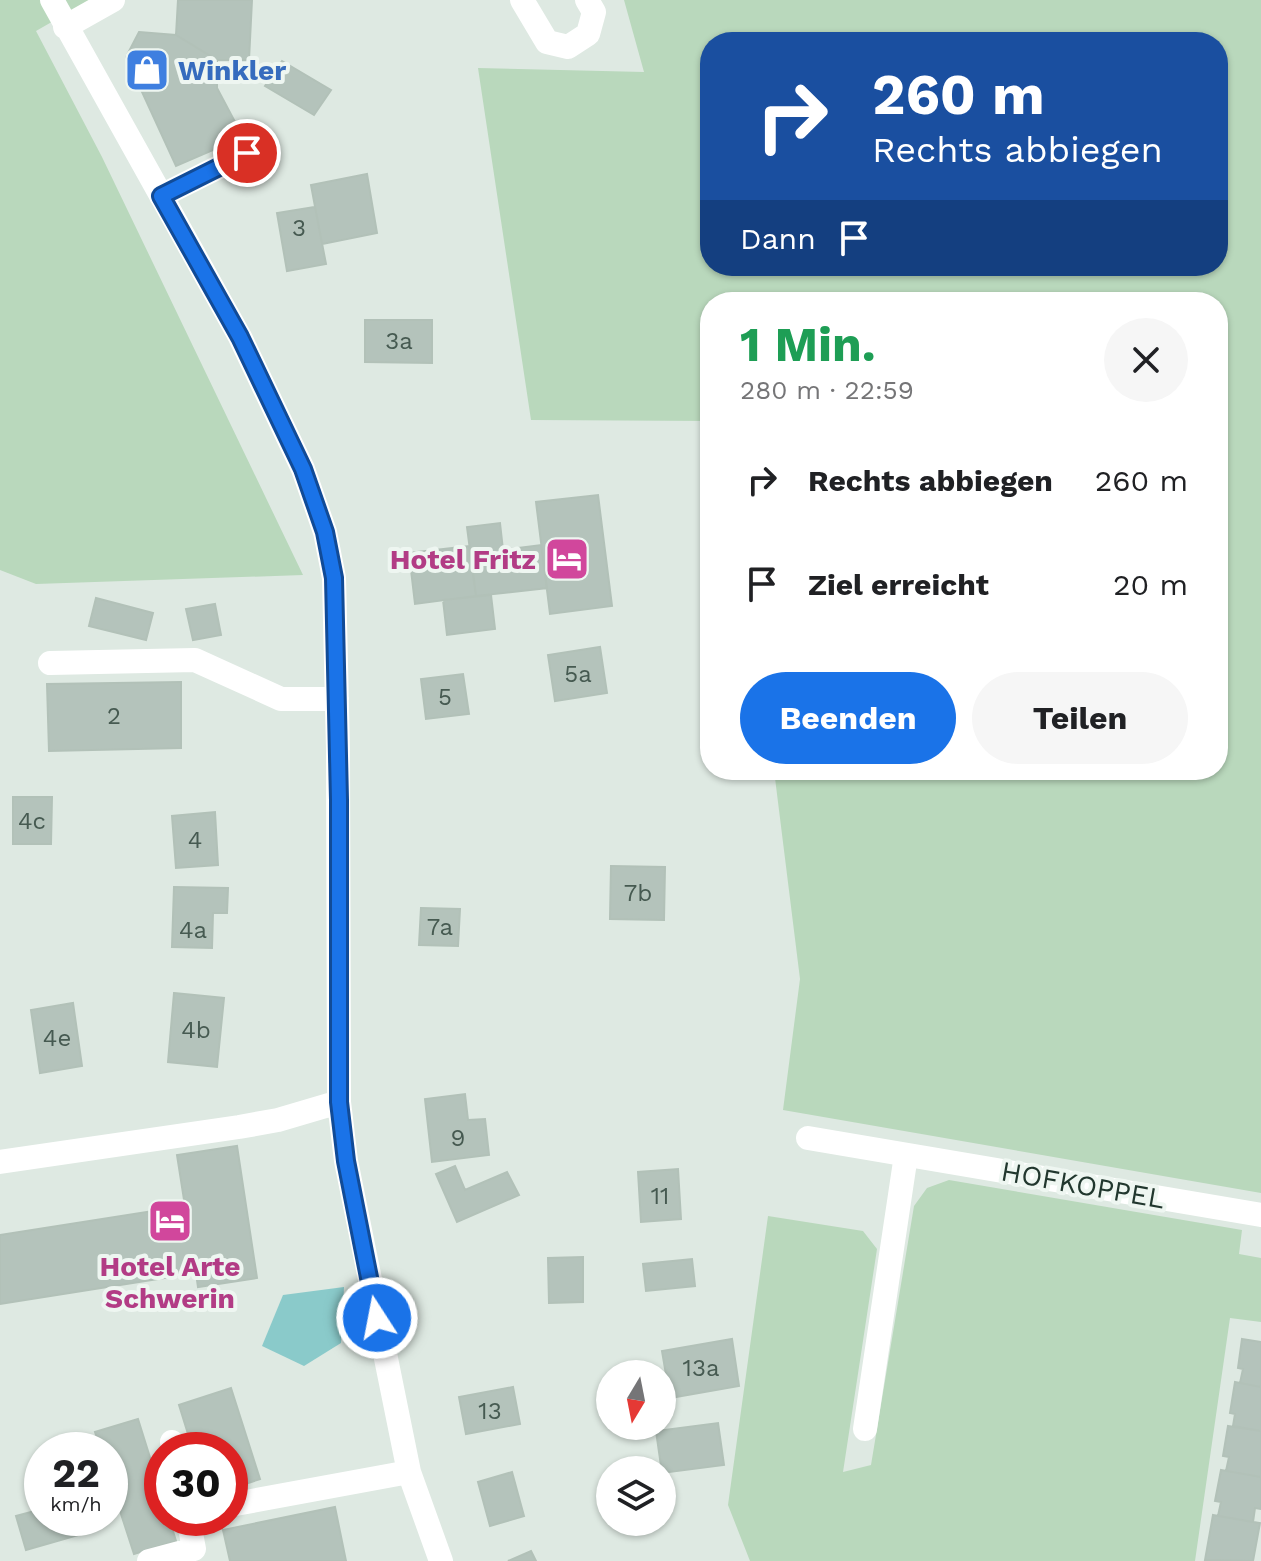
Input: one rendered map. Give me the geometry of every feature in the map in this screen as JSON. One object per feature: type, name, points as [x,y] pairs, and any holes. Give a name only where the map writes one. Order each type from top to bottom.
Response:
[{"type":"street","points":[[52,0],[240,337],[303,469],[325,532],[334,578],[337,699],[339,1102],[346,1161],[409,1472],[441,1561]]},
{"type":"street","points":[[65,27],[113,0]]},
{"type":"street","points":[[522,0],[547,42],[568,47],[588,34],[594,12],[587,0]]},
{"type":"street","points":[[161,196],[247,153]]},
{"type":"street","points":[[50,663],[195,660],[281,699],[337,699]]},
{"type":"street","points":[[0,1162],[252,1125],[339,1102]]},
{"type":"street","name":"HOFKOPPEL","points":[[808,1138],[1261,1215]]},
{"type":"street","points":[[865,1429],[906,1155]]},
{"type":"street","points":[[248,1502],[409,1472]]},
{"type":"street","points":[[149,1561],[194,1549],[191,1536]]},
{"type":"green space","points":[[0,0],[90,0],[36,31],[102,157],[303,575],[36,584],[0,570]]},
{"type":"green space","points":[[624,0],[1261,0],[1261,1193],[783,1110],[800,979],[775,780],[1228,780],[1228,292],[700,292],[700,421],[531,420],[478,68],[644,72]]},
{"type":"green space","points":[[949,1180],[1242,1230],[1239,1254],[1261,1258],[1261,1322],[1230,1318],[1195,1561],[750,1561],[728,1505],[768,1216],[863,1231],[877,1249],[843,1472],[871,1465],[914,1206],[927,1188]]},
{"type":"water","points":[[344,1287],[341,1343],[304,1366],[262,1346],[283,1295]]},
{"type":"building","points":[[178,0],[252,0],[249,60],[217,60],[176,35]]},
{"type":"building","points":[[139,32],[176,35],[217,60],[217,88],[243,137],[176,166],[126,57]]},
{"type":"building","points":[[282,61],[331,90],[314,115],[265,86]]},
{"type":"building","points":[[367,174],[377,233],[322,244],[311,185]]},
{"type":"building","points":[[315,207],[326,264],[287,271],[277,213]]},
{"type":"building","points":[[365,320],[432,320],[432,363],[365,362]]},
{"type":"building","points":[[598,495],[612,606],[550,614],[536,502]]},
{"type":"building","points":[[500,523],[503,550],[541,545],[547,588],[476,596],[467,527]]},
{"type":"building","points":[[469,546],[476,596],[415,604],[409,553]]},
{"type":"building","points":[[491,595],[495,629],[447,635],[443,600]]},
{"type":"building","points":[[96,598],[153,613],[146,640],[89,626]]},
{"type":"building","points":[[215,604],[221,635],[193,640],[186,609]]},
{"type":"building","points":[[600,647],[607,693],[555,701],[548,655]]},
{"type":"building","points":[[463,674],[469,714],[426,719],[421,679]]},
{"type":"building","points":[[181,682],[181,748],[49,751],[47,684]]},
{"type":"building","points":[[13,797],[52,797],[51,844],[13,844]]},
{"type":"building","points":[[215,812],[218,865],[176,868],[172,816]]},
{"type":"building","points":[[611,866],[665,867],[664,920],[610,919]]},
{"type":"building","points":[[174,887],[228,888],[227,913],[213,913],[212,948],[172,947]]},
{"type":"building","points":[[421,908],[460,909],[458,946],[419,945]]},
{"type":"building","points":[[174,993],[224,998],[217,1067],[168,1062]]},
{"type":"building","points":[[73,1003],[82,1066],[40,1073],[31,1010]]},
{"type":"building","points":[[465,1094],[468,1120],[485,1119],[489,1155],[432,1162],[425,1099]]},
{"type":"building","name":"Hotel Arte Schwerin","points":[[237,1146],[257,1278],[198,1287],[196,1273],[0,1304],[0,1235],[185,1206],[177,1155]]},
{"type":"building","points":[[455,1166],[465,1190],[507,1172],[519,1195],[457,1222],[436,1174]]},
{"type":"building","points":[[678,1169],[681,1219],[641,1222],[638,1172]]},
{"type":"building","points":[[583,1257],[583,1302],[549,1303],[548,1258]]},
{"type":"building","points":[[692,1259],[695,1286],[646,1291],[643,1264]]},
{"type":"building","points":[[732,1339],[739,1386],[676,1397],[676,1360],[664,1360],[662,1351]]},
{"type":"building","points":[[1242,1339],[1261,1342],[1261,1387],[1240,1383],[1243,1369],[1238,1368]]},
{"type":"building","points":[[1235,1382],[1261,1387],[1261,1431],[1233,1426],[1235,1414],[1230,1413]]},
{"type":"building","points":[[513,1387],[520,1424],[466,1434],[459,1397]]},
{"type":"building","points":[[231,1388],[245,1432],[187,1432],[179,1405]]},
{"type":"building","points":[[138,1419],[144,1438],[144,1536],[174,1536],[176,1541],[134,1554],[128,1536],[128,1432],[95,1432]]},
{"type":"building","points":[[718,1423],[724,1465],[676,1471],[676,1456],[660,1456],[657,1440],[676,1440],[676,1428]]},
{"type":"building","points":[[1228,1426],[1261,1431],[1261,1477],[1226,1471],[1229,1457],[1223,1456]]},
{"type":"building","points":[[248,1441],[260,1479],[248,1483]]},
{"type":"building","points":[[1221,1470],[1261,1477],[1261,1509],[1255,1508],[1253,1522],[1218,1516],[1221,1502],[1215,1501]]},
{"type":"building","points":[[512,1472],[524,1516],[490,1526],[478,1482]]},
{"type":"building","points":[[335,1507],[346,1561],[230,1561],[224,1536],[248,1536],[248,1525]]},
{"type":"building","points":[[24,1514],[24,1536],[75,1536],[26,1550],[16,1516]]},
{"type":"building","points":[[1213,1515],[1260,1523],[1253,1561],[1205,1560]]},
{"type":"building","points":[[531,1551],[536,1561],[508,1561]]},
{"type":"place","name":"Winkler","points":[[147,70]]},
{"type":"place","name":"Hotel Fritz","points":[[567,559]]},
{"type":"place","name":"Hotel Arte Schwerin","points":[[170,1221]]},
{"type":"route","points":[[247,153],[161,196],[240,337],[303,469],[325,532],[334,578],[339,800],[339,1102],[346,1161],[377,1318]]}]
